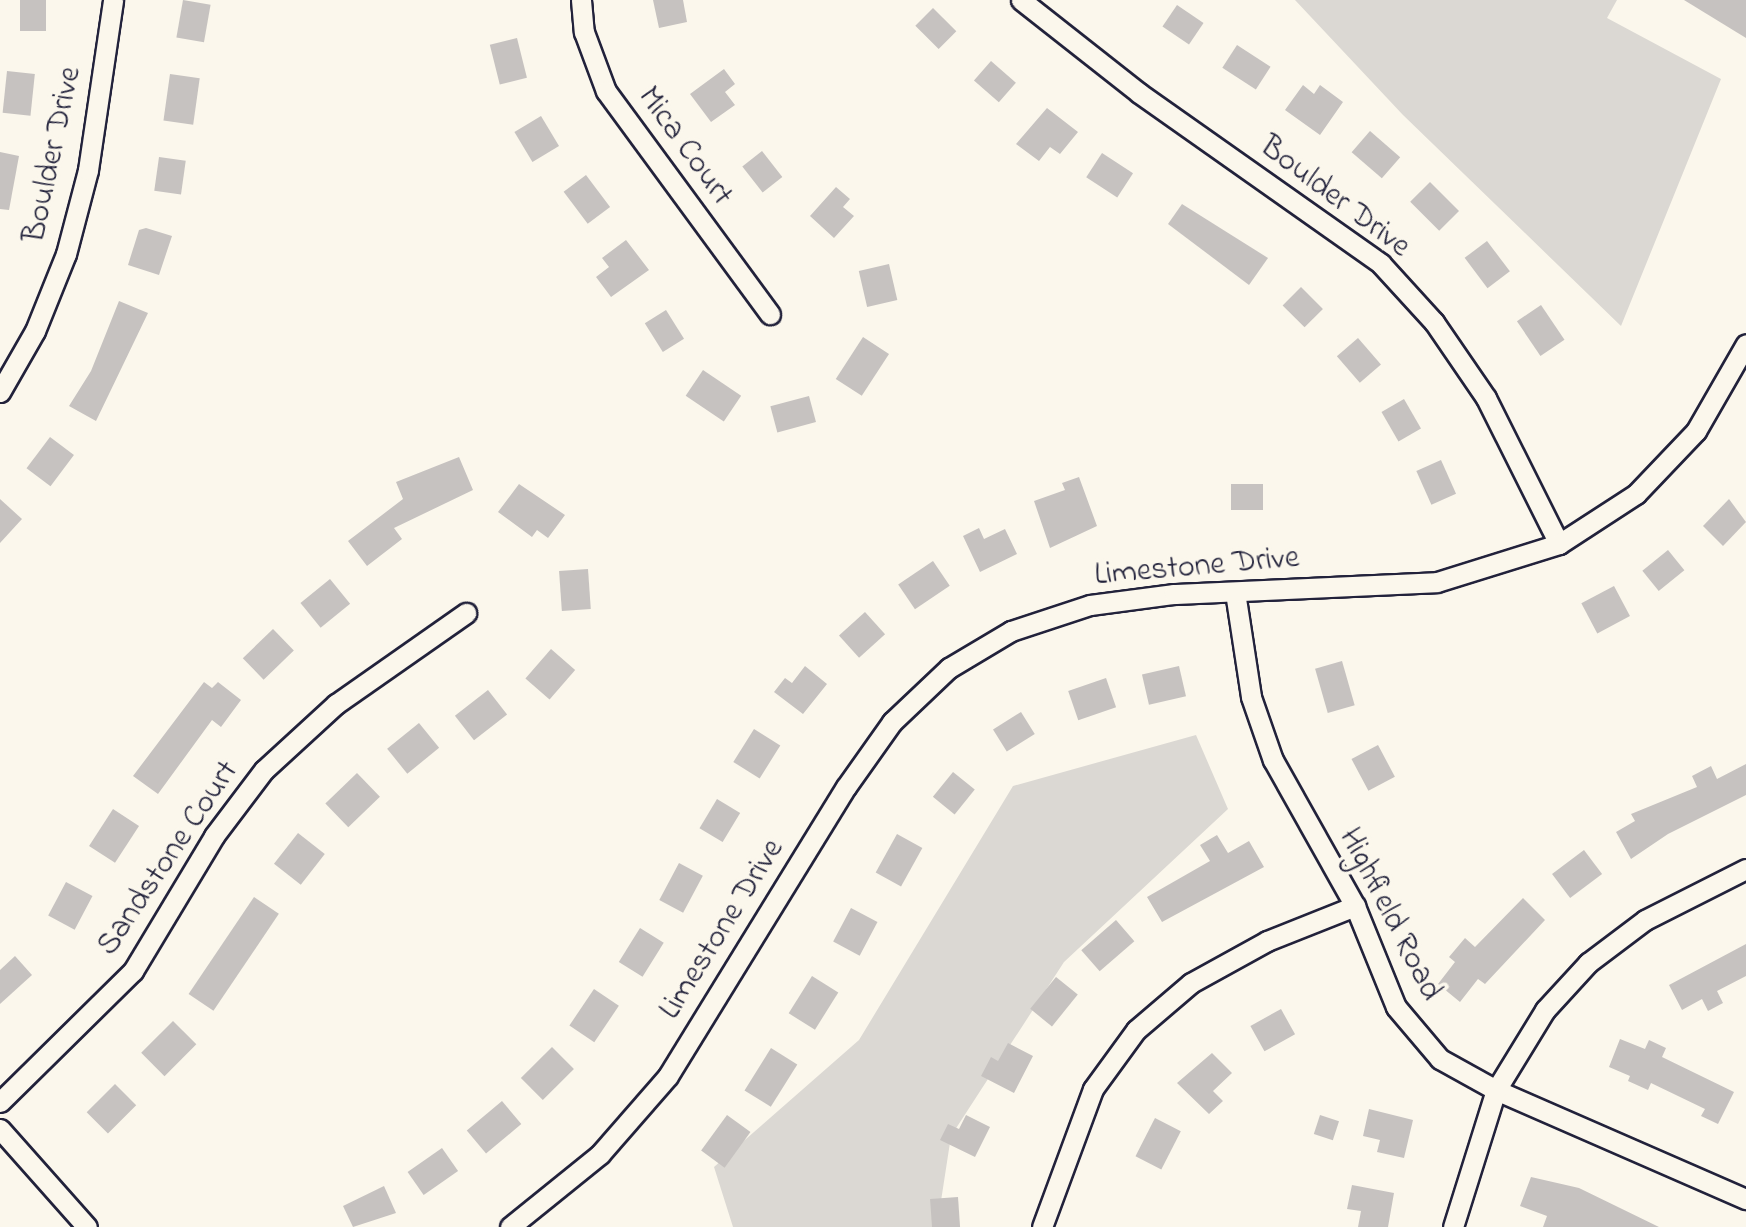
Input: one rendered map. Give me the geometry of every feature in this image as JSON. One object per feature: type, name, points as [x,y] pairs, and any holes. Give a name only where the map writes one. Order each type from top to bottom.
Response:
[{"type":"street","name":"Boulder Drive","points":[[0,392],[35,331],[66,254],[88,170],[113,0]]},
{"type":"street","name":"Mica Court","points":[[581,0],[584,32],[606,91],[769,314]]},
{"type":"street","name":"Boulder Drive","points":[[1021,0],[1139,93],[1381,264],[1434,321],[1486,398],[1559,544]]},
{"type":"street","name":"Limestone Drive","points":[[523,1224],[600,1154],[668,1076],[846,787],[892,722],[949,668],[1012,631],[1090,606],[1174,594],[1437,582],[1559,544],[1636,494],[1696,431],[1746,344]]},
{"type":"street","name":"Highfield Road","points":[[1235,592],[1251,697],[1273,760],[1355,906],[1395,1007],[1440,1059],[1496,1090],[1746,1199]]},
{"type":"street","name":"Sandstone Court","points":[[0,1102],[133,971],[214,835],[264,770],[336,704],[466,613]]},
{"type":"street","points":[[1453,1227],[1496,1090],[1545,1010],[1588,962],[1645,920],[1746,869]]},
{"type":"street","points":[[1042,1227],[1093,1089],[1136,1030],[1191,983],[1267,941],[1355,906]]},
{"type":"street","points":[[0,1129],[87,1227]]},
{"type":"shaded area","points":[[1295,0],[1617,0],[1607,18],[1721,79],[1621,326],[1403,115]]},
{"type":"shaded area","points":[[1196,735],[1228,809],[1064,962],[951,1136],[937,1227],[733,1227],[714,1167],[859,1040],[1013,786]]},
{"type":"building","points":[[20,0],[46,0],[46,31],[20,31]]},
{"type":"building","points":[[183,0],[211,5],[204,42],[176,37]]},
{"type":"building","points":[[653,0],[683,0],[687,22],[659,28]]},
{"type":"building","points":[[1684,0],[1746,0],[1746,38]]},
{"type":"building","points":[[1177,5],[1204,23],[1189,44],[1162,27]]},
{"type":"building","points":[[933,8],[956,31],[939,49],[915,26]]},
{"type":"building","points":[[517,38],[527,78],[500,85],[490,45]]},
{"type":"building","points":[[1237,45],[1271,67],[1256,89],[1222,68]]},
{"type":"building","points":[[991,61],[1016,83],[999,102],[974,81]]},
{"type":"building","points":[[724,69],[735,84],[725,92],[735,105],[711,122],[690,94]]},
{"type":"building","points":[[7,71],[35,74],[30,116],[3,113]]},
{"type":"building","points":[[170,74],[200,78],[193,125],[163,121]]},
{"type":"building","points":[[1303,85],[1314,94],[1320,85],[1343,102],[1320,135],[1285,110]]},
{"type":"building","points":[[1047,108],[1078,132],[1060,154],[1050,147],[1039,161],[1016,144]]},
{"type":"building","points":[[541,116],[559,146],[532,162],[514,132]]},
{"type":"building","points":[[1370,131],[1400,157],[1382,178],[1352,152]]},
{"type":"building","points":[[762,151],[782,177],[763,192],[742,166]]},
{"type":"building","points":[[0,152],[19,156],[9,210],[0,209]]},
{"type":"building","points":[[1102,153],[1133,173],[1117,197],[1086,177]]},
{"type":"building","points":[[159,157],[186,161],[181,194],[154,191]]},
{"type":"building","points":[[586,175],[610,207],[588,224],[564,192]]},
{"type":"building","points":[[1430,182],[1459,211],[1439,231],[1410,202]]},
{"type":"building","points":[[836,187],[850,199],[843,207],[854,216],[834,238],[810,216]]},
{"type":"building","points":[[1182,204],[1268,258],[1249,285],[1168,224]]},
{"type":"building","points":[[146,228],[172,236],[159,275],[128,265],[139,230]]},
{"type":"building","points":[[626,240],[649,270],[611,297],[596,277],[609,267],[602,258]]},
{"type":"building","points":[[1487,241],[1510,271],[1488,288],[1465,258]]},
{"type":"building","points":[[889,264],[897,300],[867,307],[859,271]]},
{"type":"building","points":[[1301,287],[1323,309],[1305,327],[1283,305]]},
{"type":"building","points":[[119,301],[148,313],[96,421],[69,406],[91,371]]},
{"type":"building","points":[[1541,305],[1564,340],[1540,356],[1517,321]]},
{"type":"building","points":[[666,310],[684,339],[663,352],[645,323]]},
{"type":"building","points":[[863,337],[889,354],[862,396],[836,379]]},
{"type":"building","points":[[1358,338],[1381,364],[1360,383],[1337,356]]},
{"type":"building","points":[[703,370],[741,396],[724,421],[686,396]]},
{"type":"building","points":[[809,396],[816,422],[777,432],[770,406]]},
{"type":"building","points":[[1404,399],[1421,428],[1398,441],[1381,412]]},
{"type":"building","points":[[50,437],[74,455],[50,486],[27,468]]},
{"type":"building","points":[[459,457],[473,490],[394,528],[402,539],[367,566],[348,541],[403,499],[396,482]]},
{"type":"building","points":[[1441,460],[1456,494],[1431,505],[1416,471]]},
{"type":"building","points":[[1079,477],[1097,526],[1050,548],[1034,501],[1065,490],[1062,483]]},
{"type":"building","points":[[519,484],[565,515],[548,538],[537,530],[532,537],[498,512]]},
{"type":"building","points":[[1231,484],[1263,484],[1263,510],[1231,510]]},
{"type":"building","points":[[0,499],[22,519],[0,543]]},
{"type":"building","points":[[1729,499],[1746,522],[1723,546],[1703,526]]},
{"type":"building","points":[[979,528],[984,539],[1005,529],[1017,554],[980,572],[963,536]]},
{"type":"building","points":[[1668,550],[1684,570],[1659,591],[1642,571]]},
{"type":"building","points":[[933,561],[950,586],[915,609],[898,584]]},
{"type":"building","points":[[588,569],[591,609],[562,611],[559,571]]},
{"type":"building","points":[[330,579],[350,604],[321,628],[300,603]]},
{"type":"building","points":[[1614,586],[1630,616],[1597,633],[1581,603]]},
{"type":"building","points":[[865,612],[885,634],[859,658],[839,635]]},
{"type":"building","points":[[273,629],[294,651],[264,680],[243,658]]},
{"type":"building","points":[[551,649],[575,670],[550,699],[525,678]]},
{"type":"building","points":[[1342,661],[1355,705],[1328,713],[1315,669]]},
{"type":"building","points":[[805,666],[827,684],[803,714],[774,692],[785,678],[792,683]]},
{"type":"building","points":[[1179,666],[1186,696],[1149,705],[1142,675]]},
{"type":"building","points":[[1106,678],[1116,707],[1078,720],[1068,691]]},
{"type":"building","points":[[204,682],[212,688],[218,682],[241,700],[221,727],[212,720],[158,794],[133,776]]},
{"type":"building","points":[[488,690],[507,714],[474,740],[455,716]]},
{"type":"building","points":[[1021,712],[1035,734],[1007,752],[993,729]]},
{"type":"building","points":[[419,723],[439,748],[407,774],[387,749]]},
{"type":"building","points":[[754,729],[780,745],[760,779],[733,762]]},
{"type":"building","points":[[1378,745],[1395,777],[1368,791],[1352,759]]},
{"type":"building","points":[[1746,764],[1746,795],[1668,834],[1631,859],[1616,832],[1635,821],[1631,814],[1697,787],[1692,776],[1711,766],[1717,779]]},
{"type":"building","points":[[953,772],[975,790],[955,814],[933,797]]},
{"type":"building","points":[[357,773],[380,797],[348,827],[325,804]]},
{"type":"building","points":[[717,799],[740,813],[723,842],[699,828]]},
{"type":"building","points":[[113,809],[139,826],[115,863],[89,846]]},
{"type":"building","points":[[298,833],[325,854],[301,885],[274,864]]},
{"type":"building","points":[[897,834],[922,848],[901,887],[876,872]]},
{"type":"building","points":[[1217,835],[1228,853],[1249,841],[1264,867],[1162,922],[1147,897],[1210,861],[1200,845]]},
{"type":"building","points":[[1584,850],[1602,874],[1570,898],[1552,874]]},
{"type":"building","points":[[679,863],[703,876],[683,913],[659,900]]},
{"type":"building","points":[[66,882],[92,896],[75,930],[48,916]]},
{"type":"building","points":[[254,897],[279,914],[213,1011],[189,994]]},
{"type":"building","points":[[1523,898],[1545,920],[1485,984],[1478,979],[1460,1002],[1438,984],[1455,962],[1449,957],[1465,938],[1475,947]]},
{"type":"building","points":[[851,908],[877,922],[860,956],[833,942]]},
{"type":"building","points":[[1116,920],[1134,941],[1100,971],[1081,950]]},
{"type":"building","points":[[640,928],[664,943],[643,977],[619,962]]},
{"type":"building","points":[[1746,944],[1746,976],[1717,991],[1723,1003],[1708,1011],[1702,999],[1682,1010],[1669,985]]},
{"type":"building","points":[[15,956],[32,975],[0,1004],[0,970]]},
{"type":"building","points":[[812,976],[838,992],[815,1030],[789,1013]]},
{"type":"building","points":[[1056,977],[1078,995],[1052,1026],[1030,1009]]},
{"type":"building","points":[[594,989],[619,1006],[594,1042],[569,1025]]},
{"type":"building","points":[[1281,1009],[1295,1034],[1264,1051],[1250,1026]]},
{"type":"building","points":[[173,1021],[196,1044],[165,1076],[141,1053]]},
{"type":"building","points":[[1620,1039],[1645,1049],[1649,1040],[1666,1048],[1662,1057],[1734,1092],[1718,1124],[1701,1116],[1705,1109],[1651,1083],[1648,1090],[1628,1081],[1630,1076],[1609,1067]]},
{"type":"building","points":[[1008,1043],[1033,1056],[1014,1093],[981,1076],[991,1057],[998,1061]]},
{"type":"building","points":[[552,1047],[574,1069],[543,1100],[521,1078]]},
{"type":"building","points":[[771,1048],[797,1064],[771,1107],[745,1090]]},
{"type":"building","points":[[1212,1053],[1232,1073],[1213,1091],[1223,1101],[1209,1114],[1177,1083]]},
{"type":"building","points":[[115,1084],[136,1105],[108,1133],[87,1112]]},
{"type":"building","points":[[502,1101],[521,1124],[486,1154],[467,1131]]},
{"type":"building","points":[[1369,1109],[1413,1120],[1404,1158],[1377,1152],[1380,1140],[1363,1136]]},
{"type":"building","points":[[727,1115],[750,1132],[725,1168],[701,1151]]},
{"type":"building","points":[[966,1115],[990,1127],[975,1157],[940,1140],[948,1124],[959,1129]]},
{"type":"building","points":[[1320,1115],[1339,1121],[1333,1140],[1314,1134]]},
{"type":"building","points":[[1155,1118],[1181,1131],[1161,1169],[1135,1156]]},
{"type":"building","points":[[442,1148],[458,1171],[424,1195],[408,1172]]},
{"type":"building","points":[[1531,1177],[1579,1188],[1659,1227],[1543,1227],[1547,1216],[1520,1206]]},
{"type":"building","points":[[1352,1185],[1394,1193],[1388,1227],[1358,1227],[1361,1211],[1347,1209]]},
{"type":"building","points":[[384,1186],[396,1213],[353,1227],[343,1206]]},
{"type":"building","points":[[958,1197],[960,1227],[932,1227],[930,1199]]}]
